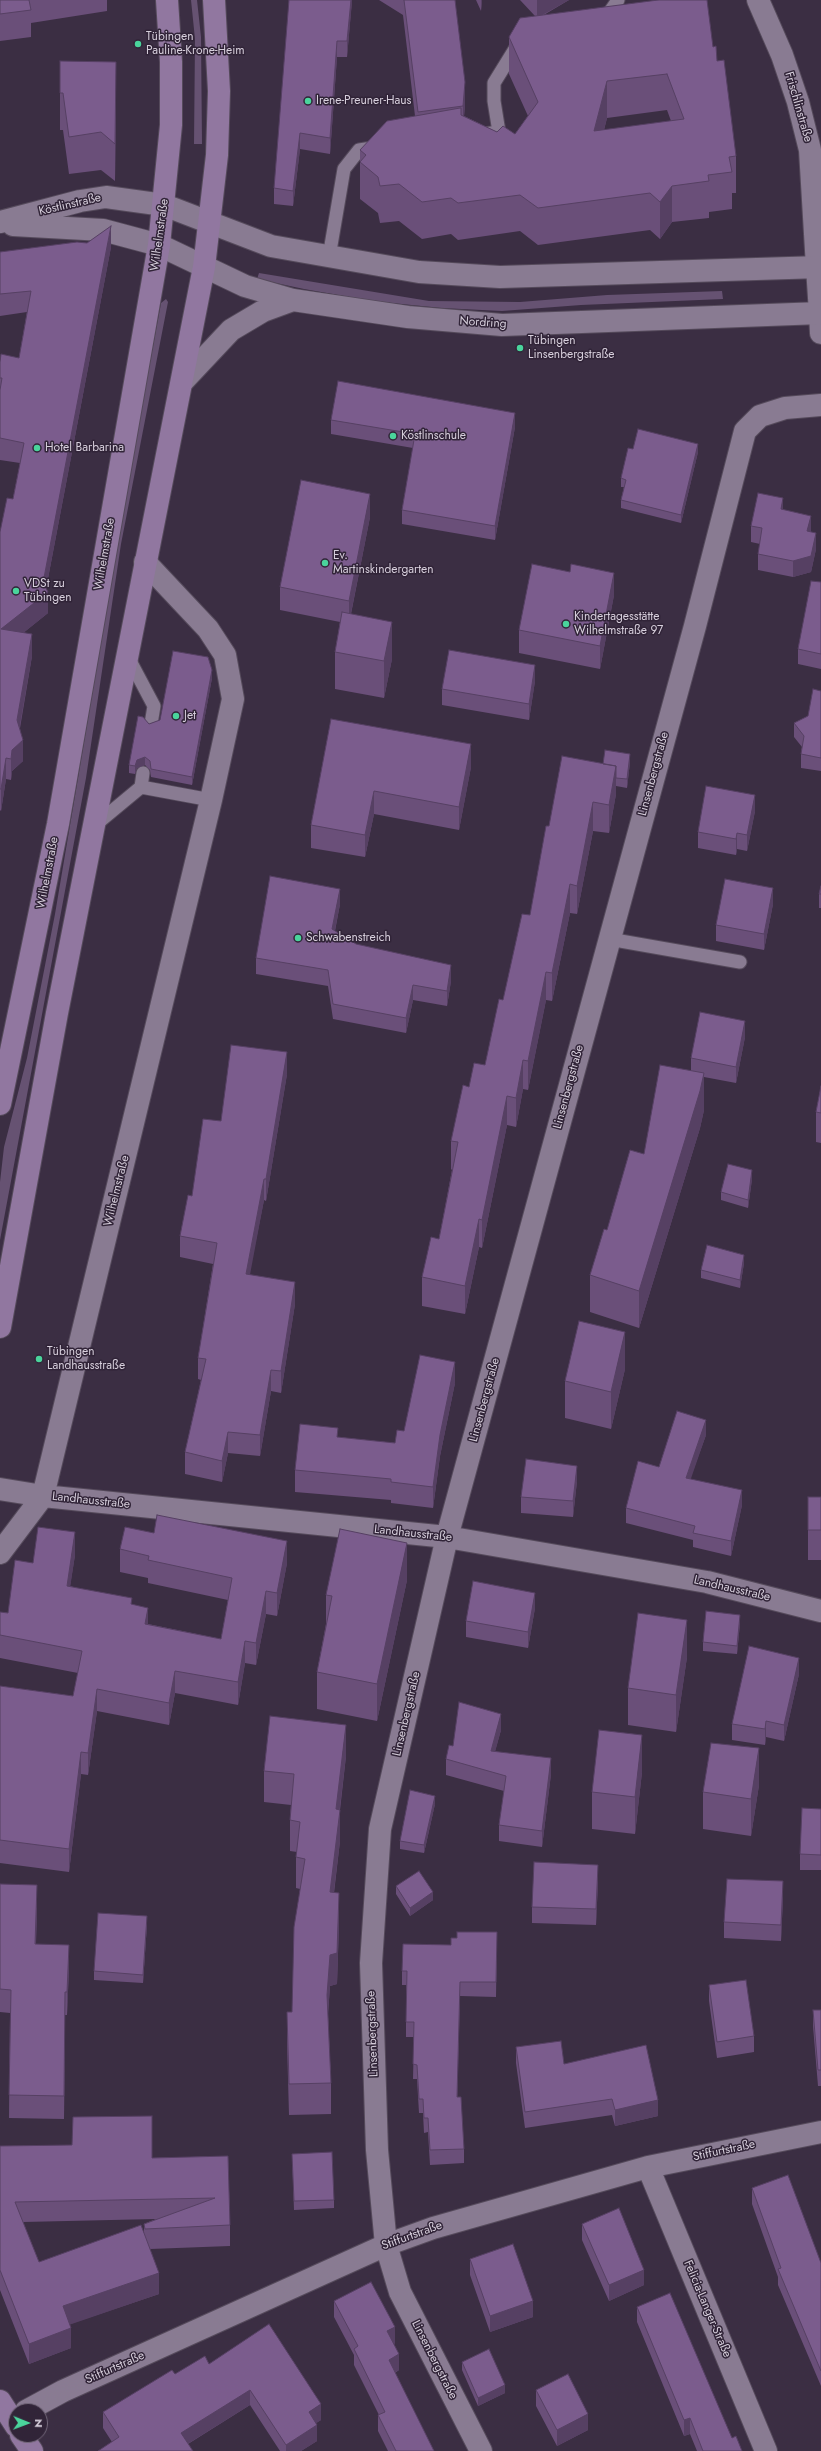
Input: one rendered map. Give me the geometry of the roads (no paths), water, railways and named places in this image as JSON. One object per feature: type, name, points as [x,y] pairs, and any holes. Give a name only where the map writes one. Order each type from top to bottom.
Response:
[{"type":"main road","name":"Wilhelmstraße","points":[[0,1104],[58,824],[159,244],[171,125],[171,62],[167,0]]},
{"type":"main road","points":[[0,1327],[57,1013],[145,562],[184,380],[204,267],[217,155],[219,91],[214,0]]},
{"type":"main road","points":[[0,2401],[8,2412]]},
{"type":"street","name":"Frischlinstraße","points":[[758,0],[782,55],[796,95],[810,150],[819,267]]},
{"type":"street","name":"Köstlinstraße","points":[[0,224],[80,201],[106,197],[164,205]]},
{"type":"street","points":[[164,205],[210,221],[271,246],[419,272],[500,277],[819,267]]},
{"type":"street","name":"Köstlinstraße","points":[[0,224],[103,230],[159,244]]},
{"type":"street","name":"Nordring","points":[[159,244],[245,286],[293,300],[408,317],[502,326],[821,320],[819,267]]},
{"type":"street","points":[[184,380],[231,330],[262,311],[293,300]]},
{"type":"street","name":"Linsenbergstraße","points":[[481,2451],[400,2292],[386,2245],[377,2150],[371,1963],[380,1829],[447,1537],[695,626],[745,431],[760,416],[785,408],[821,405]]},
{"type":"street","name":"Wilhelmstraße","points":[[0,1553],[43,1496],[211,800],[232,699],[225,655],[208,629],[145,562]]},
{"type":"street","name":"Landhausstraße","points":[[0,1489],[43,1496],[447,1537],[707,1582],[821,1611]]},
{"type":"street","name":"Stiffurtstraße","points":[[46,2403],[70,2388],[386,2245],[433,2228],[648,2167],[821,2132]]},
{"type":"street","name":"Felicia-Langer-Straße","points":[[648,2167],[766,2451]]},
{"type":"lane","points":[[594,29],[600,27],[618,0]]},
{"type":"lane","points":[[470,136],[499,132],[494,101],[494,83],[515,50],[534,41]]},
{"type":"lane","points":[[329,257],[344,169],[359,150],[389,145]]},
{"type":"lane","points":[[127,656],[154,706],[151,724]]},
{"type":"lane","points":[[94,826],[141,787],[143,773]]},
{"type":"lane","points":[[141,787],[211,800]]},
{"type":"lane","points":[[609,939],[740,962]]},
{"type":"place","name":"Tübingen Pauline-Krone-Heim","points":[[138,44]]},
{"type":"place","name":"Irene-Preuner-Haus","points":[[308,101]]},
{"type":"place","name":"Tübingen Linsenbergstraße","points":[[520,348]]},
{"type":"place","name":"Köstlinschule","points":[[393,436]]},
{"type":"place","name":"Hotel Barbarina","points":[[37,448]]},
{"type":"place","name":"Ev. Martinskindergarten","points":[[325,563]]},
{"type":"place","name":"VDSt zu Tübingen","points":[[16,591]]},
{"type":"place","name":"Kindertagesstätte Wilhelmstraße 97","points":[[566,624]]},
{"type":"place","name":"Jet","points":[[176,716]]},
{"type":"place","name":"Schwabenstreich","points":[[298,938]]},
{"type":"place","name":"Tübingen Landhausstraße","points":[[39,1359]]}]
